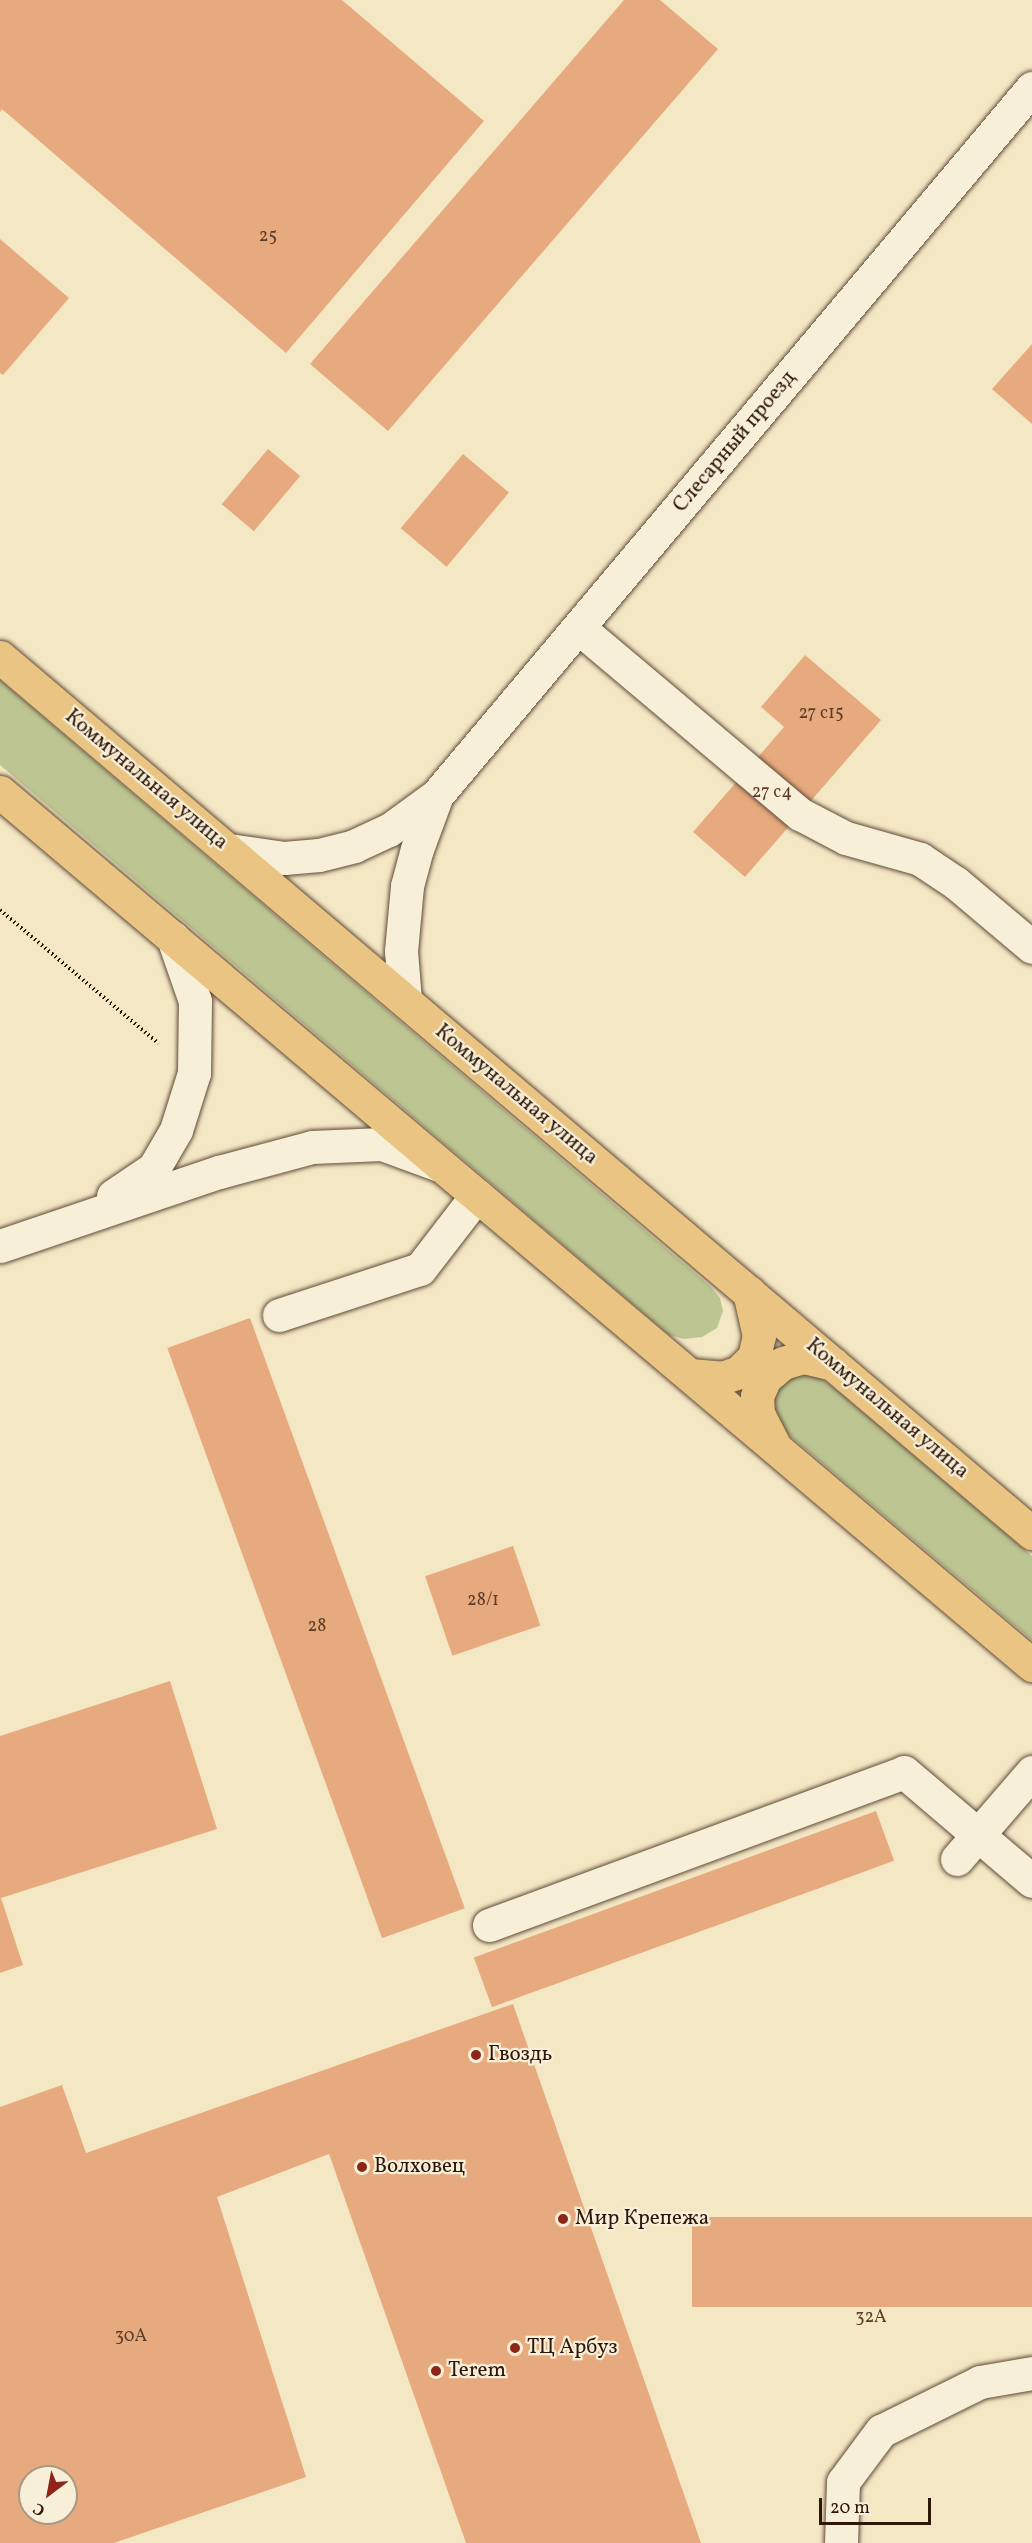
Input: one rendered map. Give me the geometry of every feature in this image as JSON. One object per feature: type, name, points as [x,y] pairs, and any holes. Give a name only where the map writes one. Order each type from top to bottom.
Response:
[{"type":"main road","name":"Коммунальная улица","points":[[0,657],[1032,1533]]},
{"type":"main road","points":[[0,792],[1032,1665]]},
{"type":"main road","points":[[690,1375],[722,1378],[739,1372],[754,1358],[759,1336],[749,1292]]},
{"type":"main road","points":[[775,1447],[758,1414],[757,1396],[765,1378],[783,1363],[803,1358],[833,1364]]},
{"type":"street","name":"Слесарный проезд","points":[[229,850],[284,858],[319,855],[354,846],[389,830],[437,795],[1027,102]]},
{"type":"street","points":[[579,628],[800,814],[846,838],[920,859],[956,884],[1032,947]]},
{"type":"street","name":"Слесарный проезд","points":[[405,1000],[401,951],[407,886],[417,849],[437,795]]},
{"type":"street","points":[[82,1218],[154,1168],[176,1130],[194,1073],[195,1001],[173,938]]},
{"type":"street","points":[[0,1246],[219,1172],[312,1147],[382,1144],[444,1167]]},
{"type":"street","points":[[279,1315],[420,1269],[477,1195]]},
{"type":"street","points":[[489,1925],[904,1772],[1032,1881]]},
{"type":"street","points":[[957,1859],[1032,1772]]},
{"type":"street","points":[[841,2543],[843,2482],[881,2432],[980,2382],[1032,2373]]},
{"type":"path","points":[[0,910],[194,1073]]},
{"type":"green space","points":[[0,680],[710,1286],[720,1298],[723,1311],[717,1328],[702,1337],[684,1339],[669,1335],[0,765]]},
{"type":"green space","points":[[803,1372],[811,1373],[832,1386],[1032,1556],[1032,1640],[783,1430],[772,1414],[774,1392],[792,1376]]},
{"type":"building","points":[[0,0],[342,0],[484,121],[286,353],[2,109],[0,112]]},
{"type":"building","points":[[624,0],[660,0],[718,49],[388,431],[310,364]]},
{"type":"building","points":[[0,239],[69,298],[3,375],[0,373]]},
{"type":"building","points":[[1032,344],[1032,424],[992,389]]},
{"type":"building","points":[[268,449],[300,476],[254,531],[222,504]]},
{"type":"building","points":[[463,454],[509,493],[447,567],[401,528]]},
{"type":"building","points":[[805,655],[881,720],[745,877],[693,832],[784,727],[761,707]]},
{"type":"building","points":[[250,1318],[465,1908],[382,1938],[167,1348]]},
{"type":"building","points":[[513,1546],[540,1625],[452,1656],[425,1576]]},
{"type":"building","points":[[170,1681],[217,1829],[1,1898],[23,1965],[0,1973],[0,1736]]},
{"type":"building","points":[[876,1811],[894,1861],[492,2007],[474,1957]]},
{"type":"building","points":[[513,2004],[701,2543],[466,2543],[329,2154],[217,2197],[306,2477],[114,2543],[0,2543],[0,2107],[62,2085],[86,2153]]},
{"type":"building","points":[[692,2217],[1032,2217],[1032,2307],[692,2307]]},
{"type":"place","name":"Гвоздь","points":[[476,2055]]},
{"type":"place","name":"Волховец","points":[[362,2167]]},
{"type":"place","name":"Мир Крепежа","points":[[563,2219]]},
{"type":"place","name":"ТЦ Арбуз","points":[[515,2348]]},
{"type":"place","name":"Terem","points":[[436,2371]]}]
